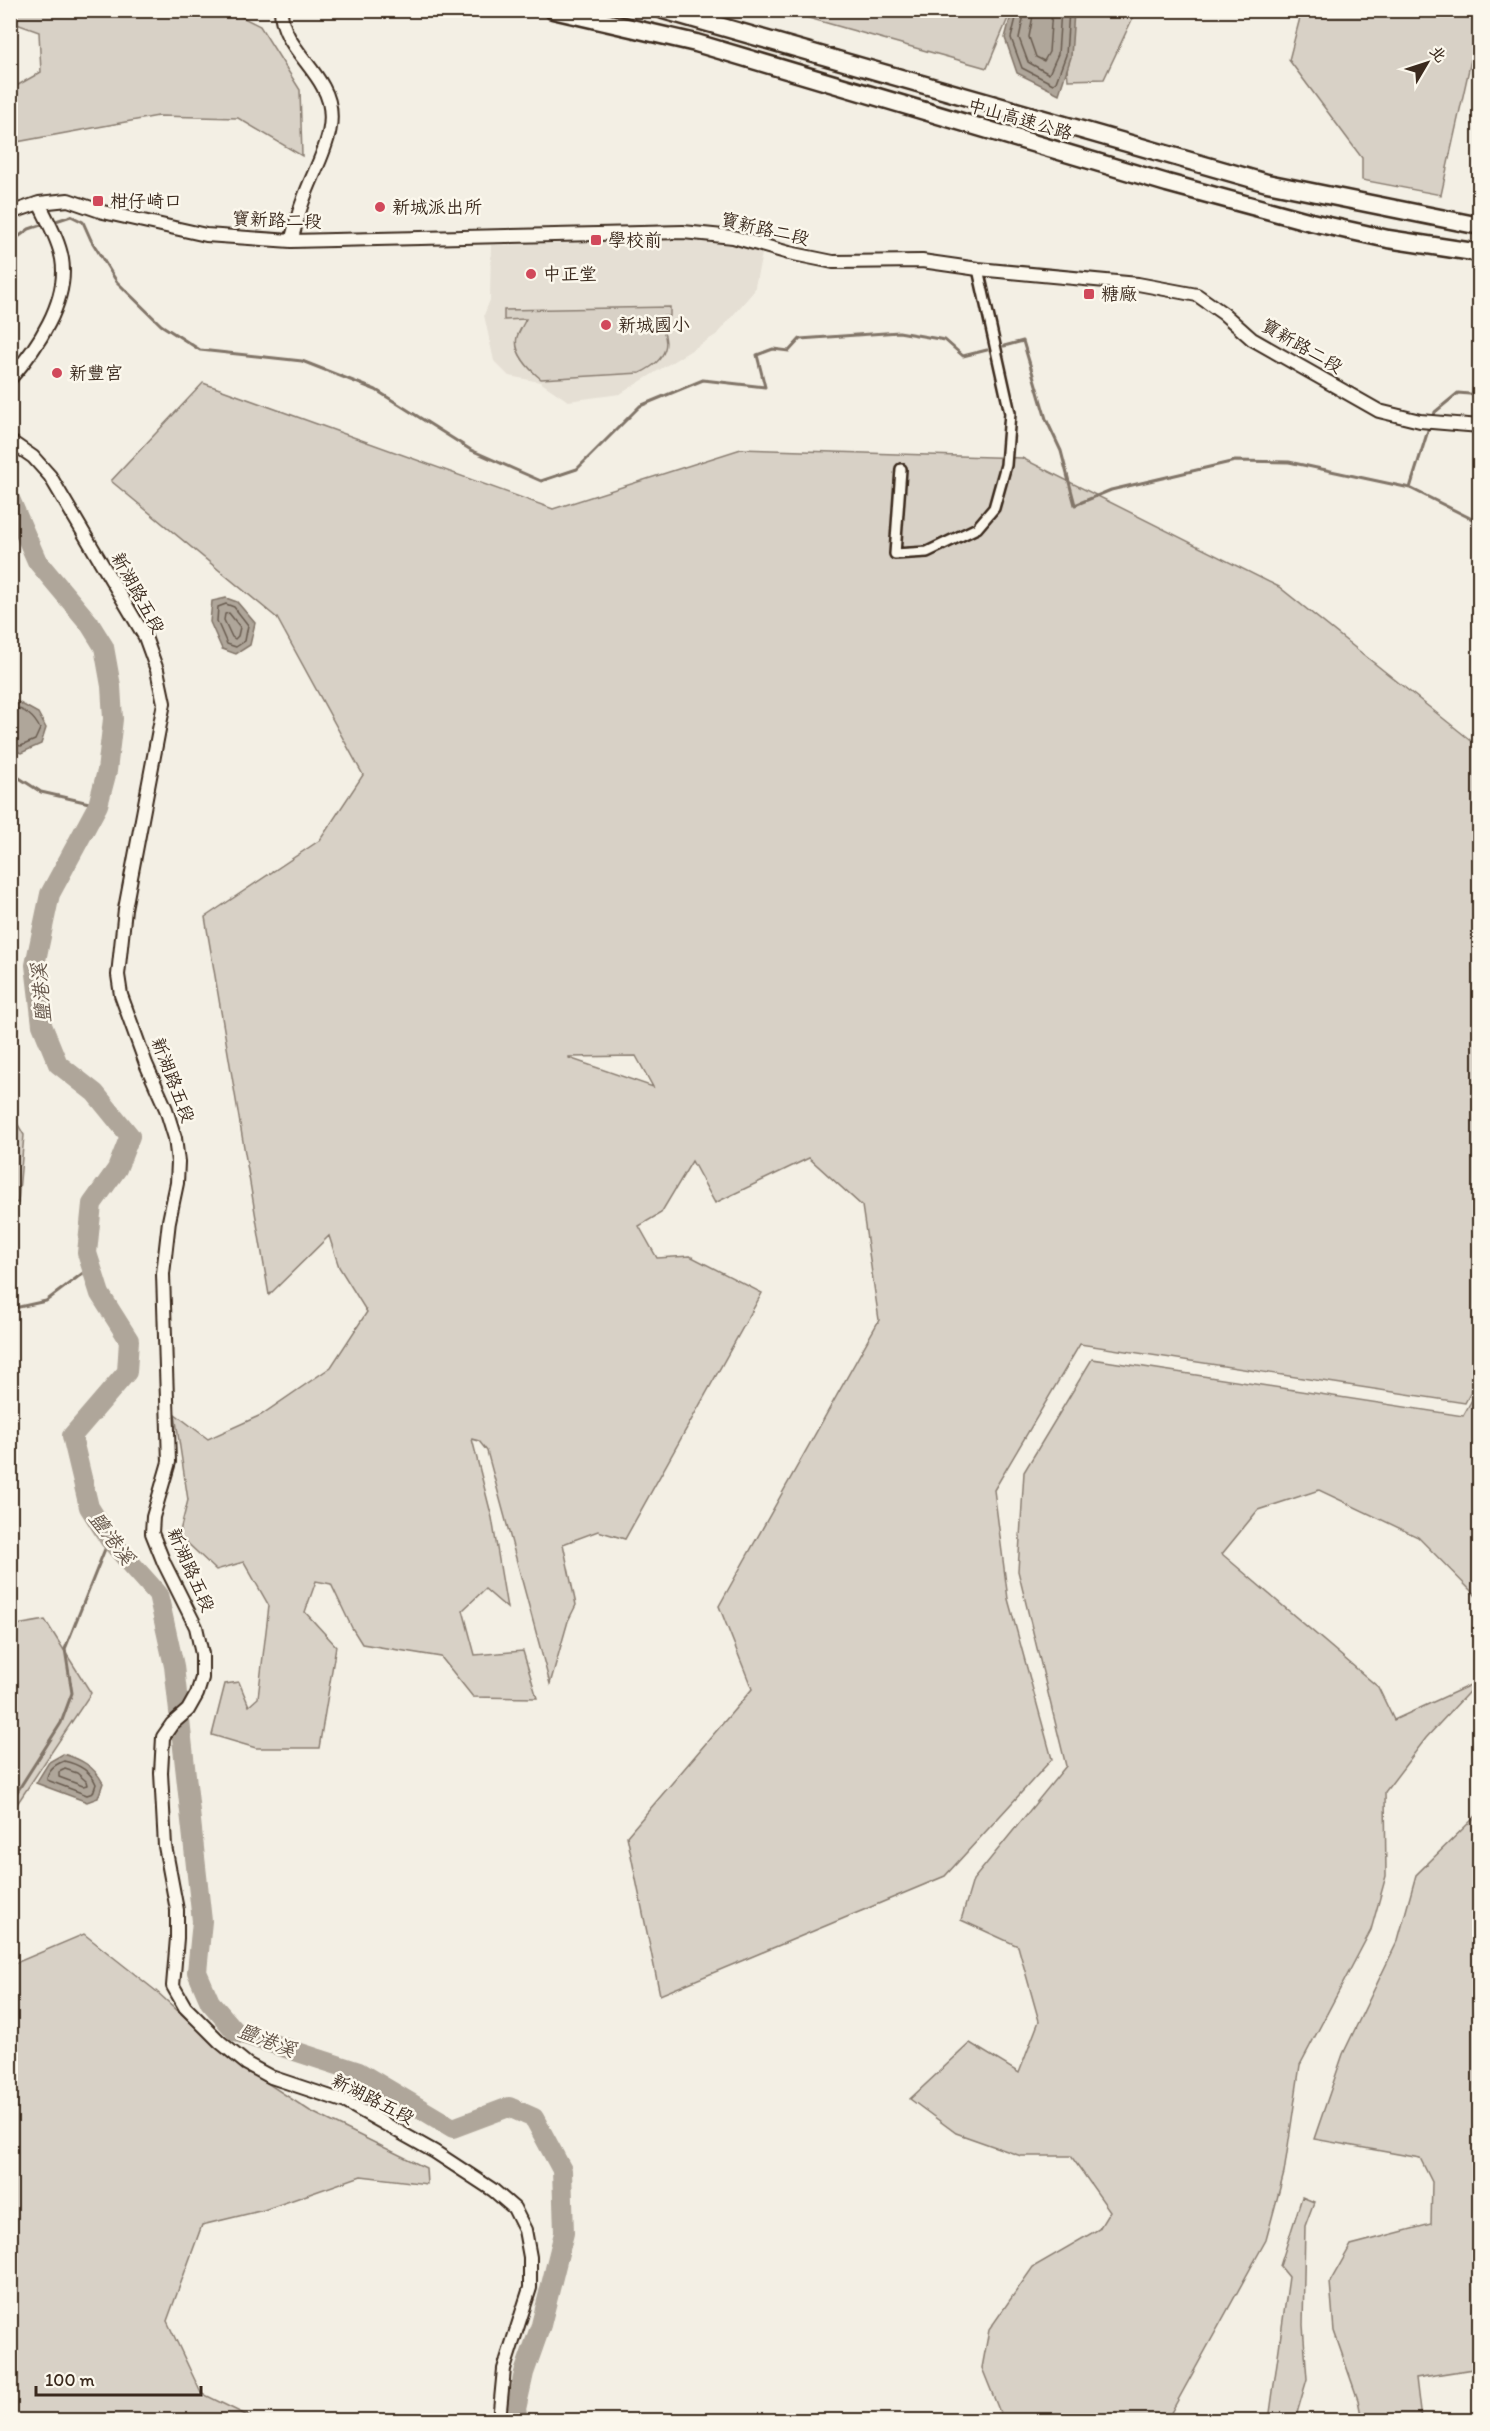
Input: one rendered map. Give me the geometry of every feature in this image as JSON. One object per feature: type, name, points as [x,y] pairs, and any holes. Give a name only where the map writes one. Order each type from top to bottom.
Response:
[{"type":"highway","name":"中山高速公路","points":[[553,10],[696,43],[1167,183],[1311,222],[1388,239],[1479,254]]},
{"type":"highway","name":"中山高速公路","points":[[663,10],[1237,175],[1479,226]]},
{"type":"street","points":[[281,10],[281,19],[294,46],[324,88],[332,114],[328,140],[303,200],[291,241]]},
{"type":"street","name":"寶新路二段","points":[[10,213],[39,203],[68,200],[103,213],[206,235],[291,241],[683,232],[733,237],[789,253],[834,262],[922,261],[978,269],[1138,284],[1197,295],[1224,314],[1252,339],[1379,411],[1420,422],[1479,426]]},
{"type":"street","points":[[10,379],[45,329],[64,275],[62,256],[39,203]]},
{"type":"street","points":[[901,469],[895,554],[927,552],[977,528],[994,508],[1006,465],[1010,413],[978,269]]},
{"type":"street","name":"新湖路五段","points":[[10,441],[33,458],[50,476],[145,637],[157,670],[164,703],[125,909],[118,975],[122,995],[146,1064],[166,1109],[175,1138],[178,1162],[163,1274],[169,1462],[153,1517],[152,1533],[196,1628],[202,1654],[202,1678],[197,1694],[188,1710],[172,1724],[163,1737],[161,1773],[165,1846],[177,1910],[173,1986],[185,2007],[246,2064],[271,2077],[346,2103],[435,2152],[493,2190],[514,2208],[525,2230],[530,2257],[530,2288],[504,2369],[499,2421]]},
{"type":"shaded area","points":[[11,10],[230,11],[260,26],[300,90],[302,156],[238,118],[158,116],[11,143],[11,89],[41,72],[39,32],[11,22]]},
{"type":"shaded area","points":[[1302,10],[1478,11],[1479,24],[1441,195],[1362,180],[1362,158],[1289,60]]},
{"type":"shaded area","points":[[784,11],[1011,11],[987,68]]},
{"type":"shaded area","points":[[1062,11],[1136,11],[1104,79],[1068,80]]},
{"type":"shaded area","name":"新城國小","points":[[717,240],[762,254],[754,291],[716,335],[620,394],[568,401],[540,382],[509,376],[494,361],[484,315],[490,300],[491,245]]},
{"type":"shaded area","points":[[670,307],[670,316],[653,317],[660,326],[666,342],[662,356],[640,373],[541,379],[520,355],[516,343],[526,319],[504,320],[504,310]]},
{"type":"shaded area","points":[[203,383],[553,509],[741,449],[1022,458],[1279,587],[1479,747],[1480,1375],[1465,1403],[1080,1344],[994,1490],[1008,1599],[1052,1759],[945,1876],[660,1995],[627,1836],[752,1689],[719,1606],[879,1320],[862,1206],[809,1158],[715,1203],[692,1161],[661,1213],[639,1226],[657,1258],[690,1256],[762,1293],[625,1539],[598,1531],[563,1544],[576,1605],[568,1621],[550,1684],[487,1451],[479,1441],[472,1439],[492,1518],[507,1608],[485,1589],[463,1610],[475,1655],[523,1651],[537,1698],[473,1697],[441,1657],[362,1644],[331,1584],[316,1581],[305,1612],[336,1646],[319,1748],[256,1748],[212,1735],[225,1684],[239,1682],[249,1706],[258,1698],[269,1606],[244,1562],[216,1570],[179,1535],[188,1500],[175,1414],[208,1439],[261,1415],[331,1367],[367,1312],[339,1267],[329,1236],[269,1295],[205,917],[320,840],[363,775],[277,618],[111,481]],"holes":[[[636,1056],[653,1087],[569,1058],[569,1057]]]},
{"type":"shaded area","points":[[11,1113],[24,1135],[18,1203],[11,1201]]},
{"type":"shaded area","points":[[1092,1359],[1463,1416],[1479,1387],[1479,1599],[1418,1537],[1319,1490],[1258,1510],[1222,1554],[1378,1687],[1394,1720],[1479,1681],[1426,1738],[1385,1792],[1386,1876],[1371,1930],[1300,2065],[1284,2173],[1266,2240],[1167,2420],[1003,2420],[982,2368],[989,2330],[1033,2267],[1099,2229],[1110,2211],[1071,2156],[1021,2156],[956,2133],[910,2099],[970,2043],[1019,2073],[1039,2021],[1018,1946],[961,1920],[973,1880],[1066,1766],[1018,1571],[1024,1472]]},
{"type":"shaded area","points":[[45,1620],[91,1693],[11,1813],[11,1626]]},
{"type":"shaded area","points":[[1479,1813],[1479,2368],[1416,2378],[1421,2420],[1362,2420],[1358,2400],[1334,2331],[1330,2282],[1351,2245],[1431,2224],[1432,2182],[1420,2158],[1314,2139],[1343,2054],[1398,1940],[1416,1875]]},
{"type":"shaded area","points":[[84,1934],[156,1991],[232,2060],[310,2111],[426,2168],[427,2184],[361,2176],[264,2210],[202,2225],[167,2321],[201,2393],[256,2420],[11,2420],[11,1965]]},
{"type":"shaded area","points":[[1302,2197],[1314,2202],[1305,2226],[1303,2325],[1307,2379],[1295,2420],[1269,2420],[1289,2277],[1280,2266]]},
{"type":"water","points":[[1012,11],[1074,11],[1071,57],[1059,94],[1017,73],[1005,38]]},
{"type":"water","points":[[226,598],[237,602],[255,623],[250,645],[236,654],[222,649],[210,622],[212,601]]},
{"type":"water","points":[[16,701],[38,713],[46,728],[41,744],[21,753],[11,749],[11,703]]},
{"type":"water","points":[[63,1754],[76,1758],[95,1772],[103,1783],[98,1798],[87,1802],[36,1783],[49,1762]]},
{"type":"waterway","points":[[53,222],[71,216],[83,222],[91,240],[117,282],[161,325],[200,350],[302,361],[376,390],[471,450],[541,481],[577,469],[640,406],[703,380],[765,387],[757,355],[773,349],[789,351],[800,339],[899,332],[945,340],[963,356],[987,350]]},
{"type":"waterway","points":[[10,243],[29,229],[47,223]]},
{"type":"waterway","points":[[1004,346],[1023,341],[1046,419],[1061,451],[1075,505],[1111,490],[1235,461],[1289,462],[1410,488],[1480,523]]},
{"type":"waterway","points":[[1433,418],[1435,412],[1458,393],[1480,395]]},
{"type":"waterway","points":[[1410,488],[1430,424]]},
{"type":"waterway","name":"鹽港溪","points":[[10,499],[37,561],[89,623],[104,647],[111,686],[113,719],[107,771],[98,805],[50,894],[35,965],[42,1025],[58,1064],[95,1093],[130,1136],[117,1169],[92,1204],[87,1253],[100,1294],[129,1340],[127,1372],[72,1436],[89,1507],[109,1539],[158,1594],[174,1666],[202,1921],[197,1972],[210,2002],[236,2032],[359,2072],[453,2128],[509,2107],[534,2118],[562,2170],[564,2233],[541,2325],[524,2373],[516,2409],[518,2420]]},
{"type":"waterway","points":[[10,772],[41,792],[98,805]]},
{"type":"waterway","points":[[10,1309],[46,1301],[91,1267]]},
{"type":"waterway","points":[[10,1803],[61,1723],[72,1693],[65,1649],[109,1539]]},
{"type":"place","name":"柑仔崎口","points":[[98,201]]},
{"type":"place","name":"新城派出所","points":[[380,207]]},
{"type":"place","name":"學校前","points":[[596,240]]},
{"type":"place","name":"中正堂","points":[[531,274]]},
{"type":"place","name":"糖廠","points":[[1089,294]]},
{"type":"place","name":"新城國小","points":[[606,325]]},
{"type":"place","name":"新豐宮","points":[[57,373]]}]
